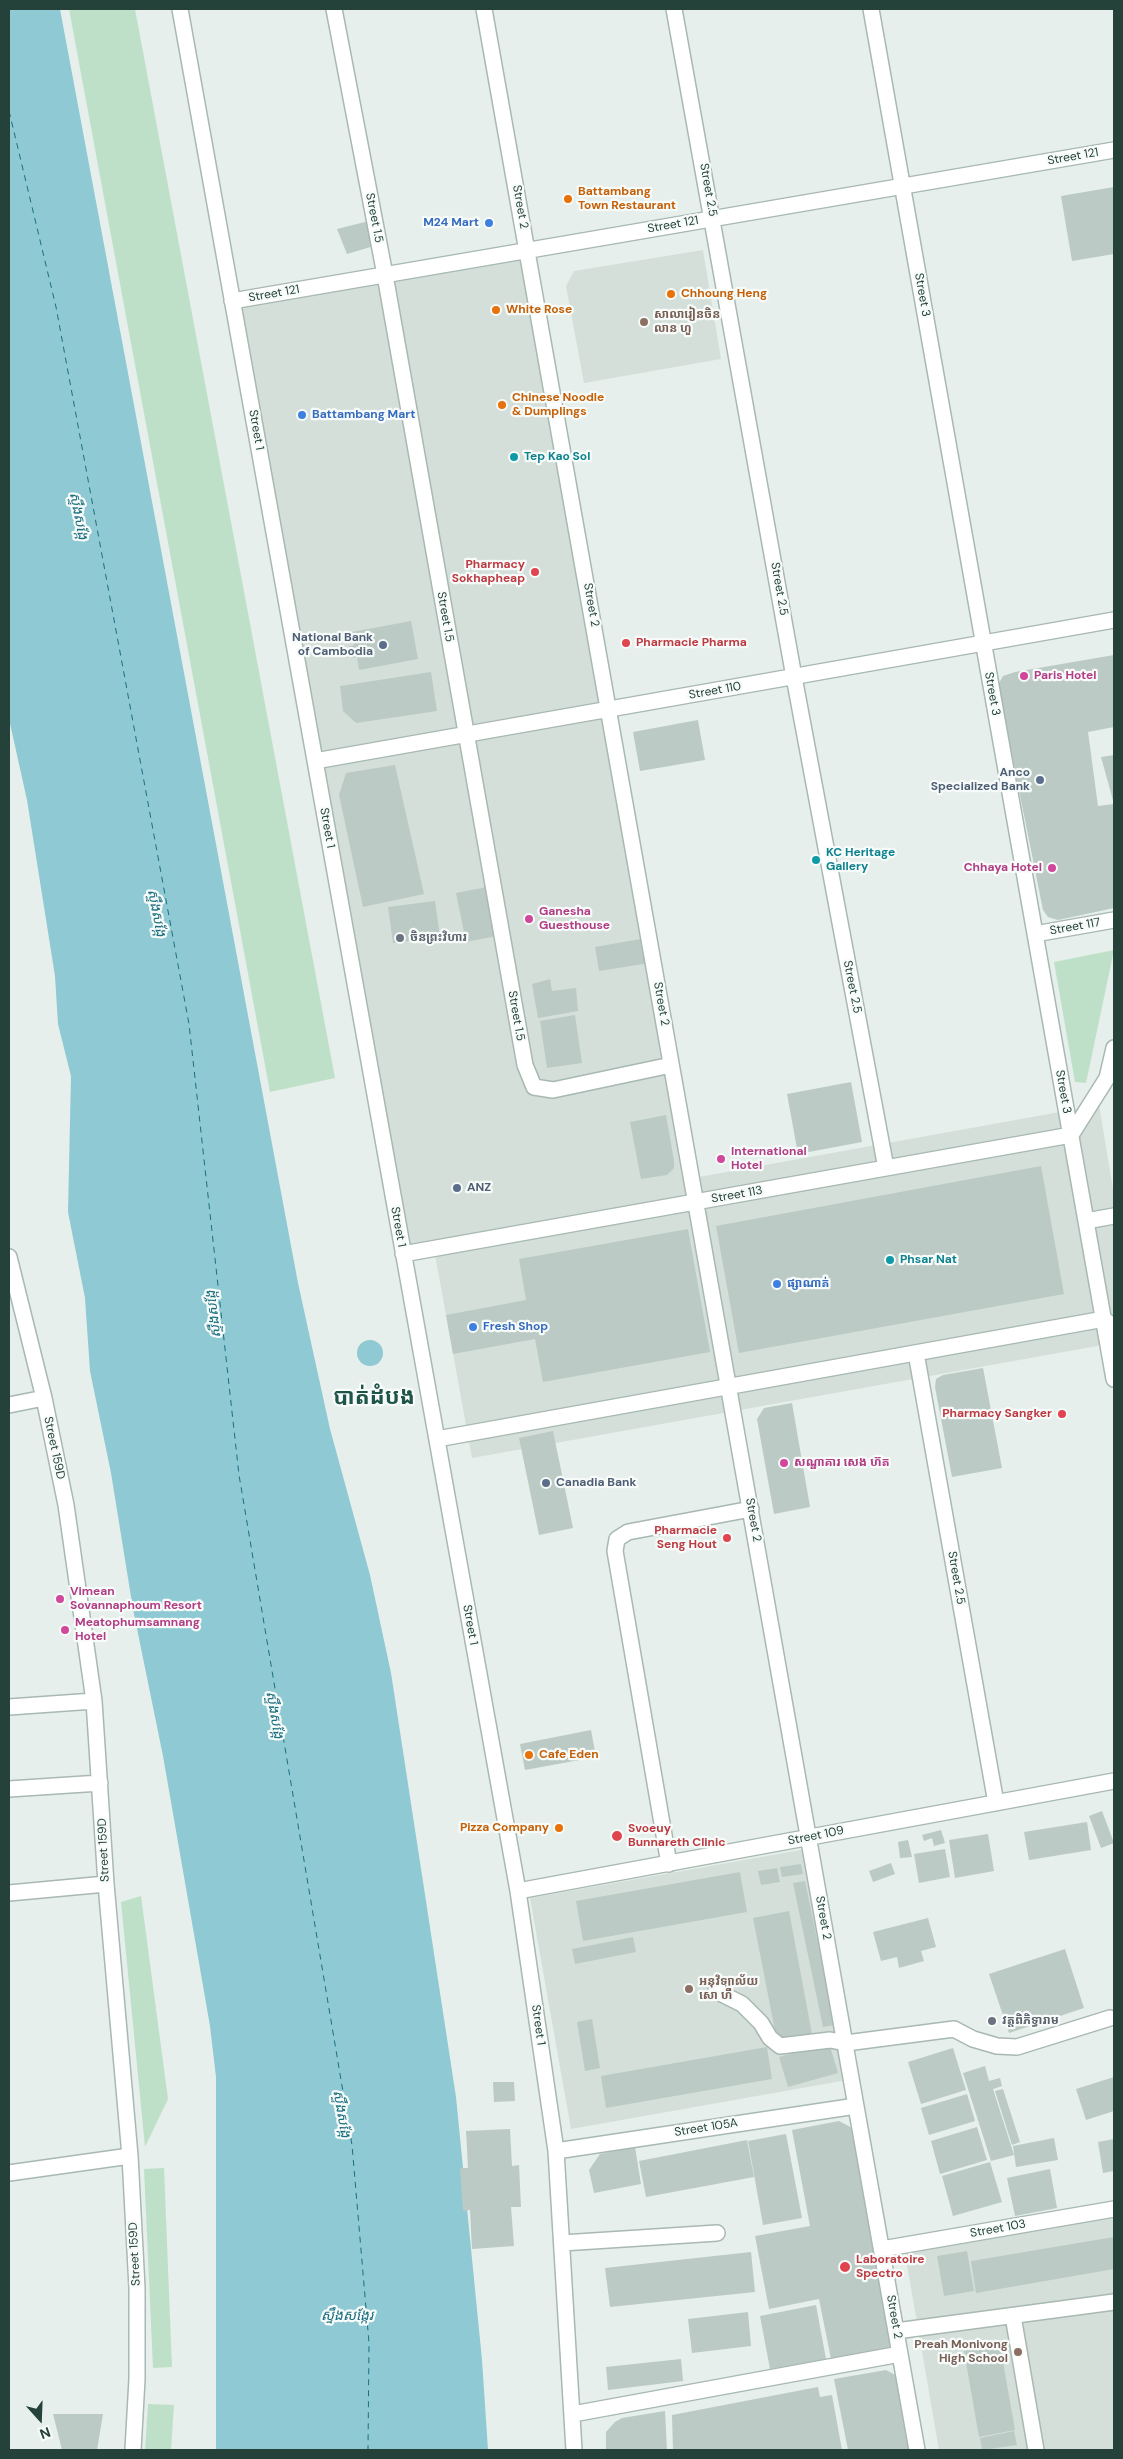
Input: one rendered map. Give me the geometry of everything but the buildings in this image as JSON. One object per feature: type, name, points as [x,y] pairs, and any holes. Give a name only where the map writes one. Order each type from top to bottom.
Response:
[{"type":"street","name":"Street 1","points":[[180,9],[518,1891],[556,2150],[574,2450]]},
{"type":"street","name":"Street 1.5","points":[[334,9],[385,275],[525,1065],[534,1087],[553,1090],[671,1065]]},
{"type":"street","name":"Street 2","points":[[484,9],[671,1065],[730,1386],[917,2450]]},
{"type":"street","name":"Street 2.5","points":[[674,9],[794,677],[886,1168]]},
{"type":"street","name":"Street 3","points":[[871,9],[1086,1221],[1109,1324],[1114,1379]]},
{"type":"street","name":"Street 121","points":[[232,301],[1114,150]]},
{"type":"street","name":"Street 110","points":[[315,761],[1114,620]]},
{"type":"street","name":"Street 117","points":[[1035,934],[1114,920]]},
{"type":"street","points":[[1071,1135],[1107,1078],[1114,1048]]},
{"type":"street","name":"Street 113","points":[[403,1254],[1071,1135]]},
{"type":"street","points":[[1086,1221],[1114,1216]]},
{"type":"street","name":"Street 159D","points":[[9,1257],[44,1398],[66,1505],[94,1701],[106,1884],[130,2156],[137,2288],[137,2379],[133,2450]]},
{"type":"street","points":[[436,1439],[916,1353],[1109,1324]]},
{"type":"street","name":"Street 2.5","points":[[916,1353],[996,1803]]},
{"type":"street","points":[[9,1405],[44,1398]]},
{"type":"street","points":[[669,1864],[615,1551],[617,1538],[628,1532],[751,1509]]},
{"type":"street","points":[[9,1706],[94,1701]]},
{"type":"street","name":"Street 109","points":[[518,1891],[1114,1781]]},
{"type":"street","points":[[9,1789],[100,1783]]},
{"type":"street","points":[[9,1893],[106,1884]]},
{"type":"street","points":[[716,1991],[742,2004],[761,2023],[770,2038],[780,2046],[830,2040],[846,2044],[954,2029],[973,2040],[997,2046],[1017,2048],[1110,2018]]},
{"type":"street","name":"Street 105A","points":[[556,2150],[856,2106]]},
{"type":"street","points":[[9,2173],[130,2156]]},
{"type":"street","name":"Street 103","points":[[882,2249],[1114,2209]]},
{"type":"street","points":[[562,2243],[717,2233]]},
{"type":"street","points":[[896,2331],[1114,2302]]},
{"type":"street","points":[[1013,2316],[1036,2450]]},
{"type":"street","points":[[573,2414],[900,2354]]},
{"type":"shaded area","name":"សាលារៀនចិន លាន ហួ","points":[[703,250],[721,359],[584,383],[566,286],[574,271]]},
{"type":"shaded area","points":[[527,251],[693,1178],[1099,1105],[1114,1195],[1114,1343],[472,1458],[434,1249],[403,1254],[232,301]]},
{"type":"shaded area","name":"អនុវិទ្យាល័យ សោ ហឺ","points":[[806,1849],[847,2080],[571,2129],[530,1898]]},
{"type":"shaded area","name":"Preah Monivong High School","points":[[1114,2217],[1114,2450],[939,2450],[905,2253]]},
{"type":"green space","points":[[69,9],[135,9],[335,1078],[270,1092]]},
{"type":"green space","points":[[1114,950],[1086,1083],[1075,1082],[1054,962]]},
{"type":"green space","points":[[141,1896],[168,2099],[145,2147],[121,1902]]},
{"type":"green space","points":[[164,2168],[172,2367],[153,2368],[144,2169]]},
{"type":"green space","points":[[148,2404],[174,2405],[171,2450],[145,2450]]},
{"type":"water","name":"ស្ទឹងសង្កែរ","points":[[9,9],[60,9],[298,1283],[330,1429],[370,1575],[391,1673],[456,2097],[482,2360],[488,2450],[216,2450],[216,2077],[210,2026],[163,1756],[133,1609],[111,1473],[90,1371],[85,1298],[68,1212],[71,1076],[58,1024],[55,976],[27,800],[9,719]]},
{"type":"water","points":[[370,1340],[379,1344],[383,1353],[379,1362],[370,1366],[361,1362],[357,1353],[361,1344]]},
{"type":"ferry route","points":[[9,111],[56,307],[189,1024],[239,1475],[352,2145],[369,2343],[368,2450]]},
{"type":"place","name":"Battambang Town Restaurant","points":[[568,199]]},
{"type":"place","name":"M24 Mart","points":[[489,223]]},
{"type":"place","name":"Chhoung Heng","points":[[671,294]]},
{"type":"place","name":"White Rose","points":[[496,310]]},
{"type":"place","name":"សាលារៀនចិន លាន ហួ","points":[[644,322]]},
{"type":"place","name":"Chinese Noodle & Dumplings","points":[[502,405]]},
{"type":"place","name":"Battambang Mart","points":[[302,415]]},
{"type":"place","name":"Tep Kao Sol","points":[[514,457]]},
{"type":"place","name":"Pharmacy Sokhapheap","points":[[535,572]]},
{"type":"place","name":"Pharmacie Pharma","points":[[626,643]]},
{"type":"place","name":"National Bank of Cambodia","points":[[383,645]]},
{"type":"place","name":"Paris Hotel","points":[[1024,676]]},
{"type":"place","name":"Anco Specialized Bank","points":[[1040,780]]},
{"type":"place","name":"KC Heritage Gallery","points":[[816,860]]},
{"type":"place","name":"Chhaya Hotel","points":[[1052,868]]},
{"type":"place","name":"Ganesha Guesthouse","points":[[529,919]]},
{"type":"place","name":"ចិនព្រះវិហារ","points":[[400,938]]},
{"type":"place","name":"International Hotel","points":[[721,1159]]},
{"type":"place","name":"ANZ","points":[[457,1188]]},
{"type":"place","name":"Phsar Nat","points":[[890,1260]]},
{"type":"place","name":"ផ្សាណាត់","points":[[777,1284]]},
{"type":"place","name":"Fresh Shop","points":[[473,1327]]},
{"type":"place","name":"Pharmacy Sangker","points":[[1062,1414]]},
{"type":"place","name":"សណ្ឋាគារ សេង ហ៊ត","points":[[784,1463]]},
{"type":"place","name":"Canadia Bank","points":[[546,1483]]},
{"type":"place","name":"Pharmacie Seng Hout","points":[[727,1538]]},
{"type":"place","name":"Vimean Sovannaphoum Resort","points":[[60,1599]]},
{"type":"place","name":"Meatophumsamnang Hotel","points":[[65,1630]]},
{"type":"place","name":"Cafe Eden","points":[[529,1755]]},
{"type":"place","name":"Pizza Company","points":[[559,1828]]},
{"type":"place","name":"Svoeuy Bunnareth Clinic","points":[[617,1836]]},
{"type":"place","name":"អនុវិទ្យាល័យ សោ ហឺ","points":[[689,1989]]},
{"type":"place","name":"វត្តពិភិទ្ធារាម","points":[[992,2021]]},
{"type":"place","name":"Laboratoire Spectro","points":[[845,2267]]},
{"type":"place","name":"Preah Monivong High School","points":[[1018,2352]]},
{"type":"district","name":"បាត់ដំបង","points":[[374,1398]]},
{"type":"water label","name":"ស្ទឹងសង្កែ","points":[[78,516]]},
{"type":"water label","name":"ស្ទឹងសង្កែ","points":[[156,913]]},
{"type":"water label","name":"ស្ទឹងសង្កែ","points":[[214,1314]]},
{"type":"water label","name":"ស្ទឹងសង្កែ","points":[[274,1715]]},
{"type":"water label","name":"ស្ទឹងសង្កែ","points":[[341,2114]]}]
